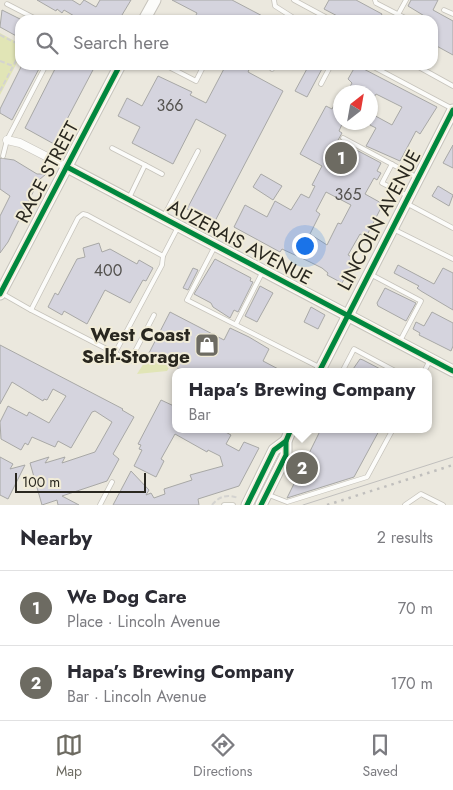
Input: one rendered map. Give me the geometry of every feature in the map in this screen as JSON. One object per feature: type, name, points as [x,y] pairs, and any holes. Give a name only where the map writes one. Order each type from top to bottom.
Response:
[{"type":"main road","points":[[147,15],[155,0]]},
{"type":"main road","name":"RACE STREET","points":[[0,293],[117,70]]},
{"type":"main road","name":"LINCOLN AVENUE","points":[[321,368],[346,315],[453,110]]},
{"type":"main road","name":"AUZERAIS AVENUE","points":[[67,167],[453,371]]},
{"type":"main road","points":[[261,505],[286,455],[286,441],[289,433]]},
{"type":"main road","points":[[247,505],[274,450],[286,441]]},
{"type":"street","name":"AUZERAIS AVENUE","points":[[7,140],[20,143],[67,167]]},
{"type":"lane","points":[[274,0],[275,6],[289,15]]},
{"type":"lane","points":[[294,0],[322,15]]},
{"type":"lane","points":[[375,0],[376,3],[398,14],[406,0]]},
{"type":"lane","points":[[7,4],[28,15]]},
{"type":"lane","points":[[444,10],[453,14]]},
{"type":"lane","points":[[2,156],[7,140],[43,70]]},
{"type":"lane","points":[[175,70],[196,81],[202,70]]},
{"type":"lane","points":[[321,84],[328,70]]},
{"type":"lane","points":[[379,70],[453,110]]},
{"type":"lane","points":[[423,70],[453,86]]},
{"type":"lane","points":[[343,138],[418,178]]},
{"type":"lane","points":[[112,148],[162,174]]},
{"type":"lane","points":[[163,218],[198,151]]},
{"type":"lane","points":[[392,164],[382,183],[453,228]]},
{"type":"lane","points":[[128,200],[145,165]]},
{"type":"lane","points":[[31,310],[78,218],[83,214],[163,256]]},
{"type":"lane","points":[[114,353],[162,265],[163,256],[178,227]]},
{"type":"lane","points":[[391,228],[453,259]]},
{"type":"lane","points":[[215,246],[187,300],[236,324],[316,368]]},
{"type":"lane","points":[[236,324],[263,272]]},
{"type":"lane","points":[[368,273],[421,301],[399,343]]},
{"type":"lane","points":[[0,293],[130,361],[154,315]]},
{"type":"lane","points":[[344,368],[354,349],[390,368]]},
{"type":"lane","points":[[426,368],[430,359]]},
{"type":"lane","points":[[267,494],[287,502],[367,477],[391,433]]},
{"type":"lane","points":[[100,505],[112,482]]},
{"type":"lane","points":[[405,505],[421,494],[443,505]]},
{"type":"lane","points":[[224,505],[233,505]]},
{"type":"path","points":[[0,35],[15,42]]},
{"type":"path","points":[[0,61],[13,66]]},
{"type":"path","points":[[0,91],[15,62]]},
{"type":"green space","points":[[0,33],[15,41],[15,66],[0,95]]},
{"type":"green space","points":[[149,355],[170,366],[167,371],[137,374]]},
{"type":"building","points":[[37,0],[72,0],[80,5],[84,0],[96,7],[100,0],[131,0],[122,15],[72,15],[64,10],[62,13],[57,9],[56,11]]},
{"type":"building","points":[[172,0],[232,0],[260,15],[196,15],[197,13]]},
{"type":"building","points":[[329,0],[356,0],[382,14],[335,15],[324,9]]},
{"type":"building","points":[[411,0],[438,0],[433,10],[453,21],[453,55],[438,47],[438,15],[423,15],[408,6]]},
{"type":"building","points":[[2,10],[15,16],[15,35],[0,27]]},
{"type":"building","points":[[20,70],[38,70],[12,120],[0,113],[0,109]]},
{"type":"building","points":[[54,70],[93,70],[54,144],[25,128]]},
{"type":"building","points":[[223,70],[249,70],[248,72],[283,91],[214,223],[187,209],[226,135],[196,119],[173,164],[132,143],[140,127],[118,116],[127,98],[142,106],[158,76],[192,92],[190,95],[206,103]]},
{"type":"building","points":[[306,70],[321,70],[307,97],[295,91]]},
{"type":"building","points":[[353,70],[366,70],[437,107],[420,134],[416,131],[400,161],[366,146],[375,130],[378,130],[378,117],[392,125],[402,107],[378,95],[378,85],[351,85],[352,83],[348,79]]},
{"type":"building","points":[[326,106],[332,109],[333,107],[333,130],[339,130],[342,133],[333,149],[347,145],[381,163],[377,171],[381,173],[377,180],[374,178],[365,194],[383,204],[366,237],[360,234],[348,255],[355,259],[342,283],[327,275],[328,273],[322,268],[282,249],[280,252],[234,227],[245,205],[267,217],[275,201],[291,210],[301,194],[309,198],[315,186],[312,185],[322,166],[300,154]],"holes":[[[326,192],[351,205],[341,224],[338,223],[327,245],[310,234],[320,214],[316,211]]]},
{"type":"building","points":[[453,145],[453,168],[443,163]]},
{"type":"building","points":[[0,158],[14,160],[37,174],[46,174],[39,180],[8,242],[0,253],[0,216],[10,196],[0,189]]},
{"type":"building","points":[[261,174],[282,186],[273,200],[253,187]]},
{"type":"building","points":[[438,186],[453,195],[449,206],[432,196]]},
{"type":"building","points":[[99,243],[102,252],[110,249],[137,264],[139,260],[153,268],[146,281],[143,280],[130,303],[105,290],[87,324],[64,311],[62,315],[48,307],[55,293],[58,295],[77,259],[85,257],[83,248]]},
{"type":"building","points":[[215,259],[251,278],[250,281],[253,282],[238,312],[234,310],[230,318],[213,307],[211,303],[194,294]]},
{"type":"building","points":[[398,265],[434,284],[443,268],[453,273],[453,310],[421,291],[417,288],[419,286],[394,273]]},
{"type":"building","points":[[193,268],[198,270],[188,290],[183,288]]},
{"type":"building","points":[[260,286],[273,293],[257,322],[245,316]]},
{"type":"building","points":[[385,288],[416,303],[406,321],[378,306],[377,303]]},
{"type":"building","points":[[311,307],[325,315],[318,329],[304,322]]},
{"type":"building","name":"West Coast Self-Storage","points":[[170,312],[224,340],[230,328],[249,337],[269,349],[263,361],[276,368],[177,368],[149,353]]},
{"type":"building","points":[[432,312],[453,323],[453,346],[451,351],[419,335],[420,333],[413,329],[416,322],[424,326]]},
{"type":"building","points":[[0,345],[123,409],[134,417],[113,454],[119,459],[107,481],[62,496],[79,505],[58,505],[57,500],[42,505],[30,463],[49,457],[45,463],[65,457],[62,463],[95,452],[112,422],[95,411],[92,412],[71,448],[58,441],[55,447],[32,437],[28,445],[25,443],[21,450],[1,439],[0,422],[8,406],[27,416],[29,412],[49,423],[66,396],[53,389],[47,400],[44,399],[43,401],[12,382],[0,404]]},
{"type":"building","points":[[360,359],[378,368],[354,368]]},
{"type":"building","points":[[161,400],[172,405],[172,433],[227,433],[231,435],[226,444],[239,451],[244,442],[259,448],[239,486],[198,499],[199,505],[113,505],[131,471],[149,490],[146,495],[151,493],[154,498],[165,494],[164,489],[192,480],[190,475],[223,466],[220,456],[208,450],[207,452],[175,434],[161,459],[164,461],[156,477],[134,466],[142,450],[139,449],[141,445],[138,444]]},
{"type":"building","points":[[319,433],[378,433],[354,477],[287,498]]},
{"type":"building","points":[[0,457],[13,464],[10,469],[25,465],[8,499],[0,495]]},
{"type":"tram line","points":[[303,505],[453,457]]},
{"type":"railway","points":[[327,505],[453,465]]},
{"type":"cycle path","points":[[0,294],[117,70]]},
{"type":"cycle path","points":[[321,368],[453,110]]},
{"type":"cycle path","points":[[67,167],[453,371]]},
{"type":"cycle path","points":[[261,505],[286,455],[286,441],[289,433]]},
{"type":"cycle path","points":[[247,505],[274,450],[286,441]]},
{"type":"place","name":"We Dog Care","points":[[341,158]]},
{"type":"place","name":"West Coast Self-Storage","points":[[207,345]]},
{"type":"place","name":"Hapa’s Brewing Company","points":[[302,468]]}]
